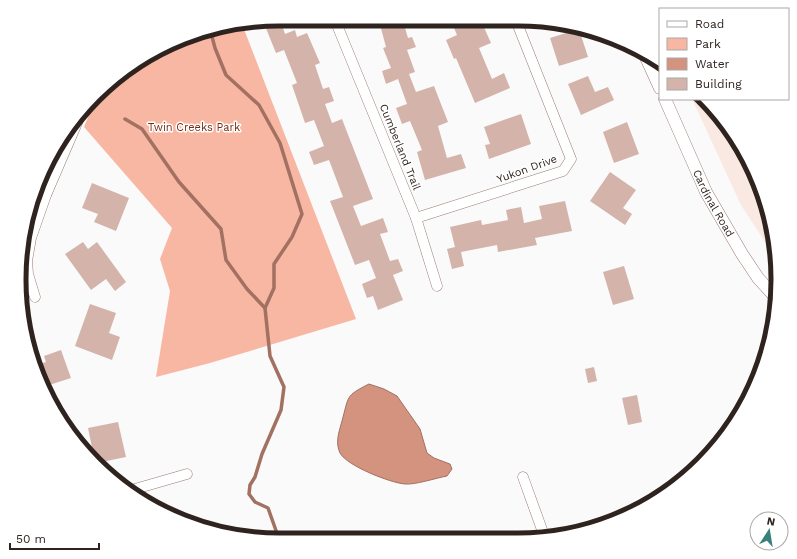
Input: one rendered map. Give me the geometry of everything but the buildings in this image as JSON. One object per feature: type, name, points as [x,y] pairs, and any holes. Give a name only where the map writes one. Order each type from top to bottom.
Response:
[{"type":"street","name":"Cumberland Trail","points":[[336,26],[416,218],[437,286]]},
{"type":"street","name":"Yukon Drive","points":[[416,218],[563,171],[571,159],[518,26]]},
{"type":"street","points":[[649,63],[659,86]]},
{"type":"street","name":"Cardinal Road","points":[[665,100],[706,192],[742,254],[758,278],[770,292]]},
{"type":"street","points":[[27,260],[31,238],[46,195],[72,134]]},
{"type":"street","points":[[41,193],[46,195]]},
{"type":"street","points":[[27,262],[28,274],[35,297]]},
{"type":"street","points":[[137,489],[187,474]]},
{"type":"street","points":[[524,477],[543,531]]},
{"type":"shaded area","points":[[692,100],[697,100],[719,125],[745,167],[758,198],[769,248],[741,205]]},
{"type":"green space","name":"Twin Creeks Park","points":[[244,28],[356,319],[210,363],[156,377],[170,291],[160,259],[172,228],[84,127],[91,109],[100,100],[125,78],[153,60],[182,45],[198,39]]},
{"type":"water","points":[[369,384],[384,389],[397,396],[420,429],[427,453],[434,458],[450,464],[452,469],[447,476],[414,483],[398,483],[370,473],[344,458],[340,453],[338,441],[347,401],[352,394]]},
{"type":"waterway","points":[[212,36],[226,75],[259,105],[280,143],[302,214],[292,237],[274,264],[274,288],[265,308],[270,356],[284,387],[281,410],[262,454],[255,477],[250,485],[249,494],[255,502],[268,508],[277,533]]},
{"type":"waterway","points":[[125,119],[142,129],[179,182],[221,229],[226,260],[247,289],[265,308]]}]
